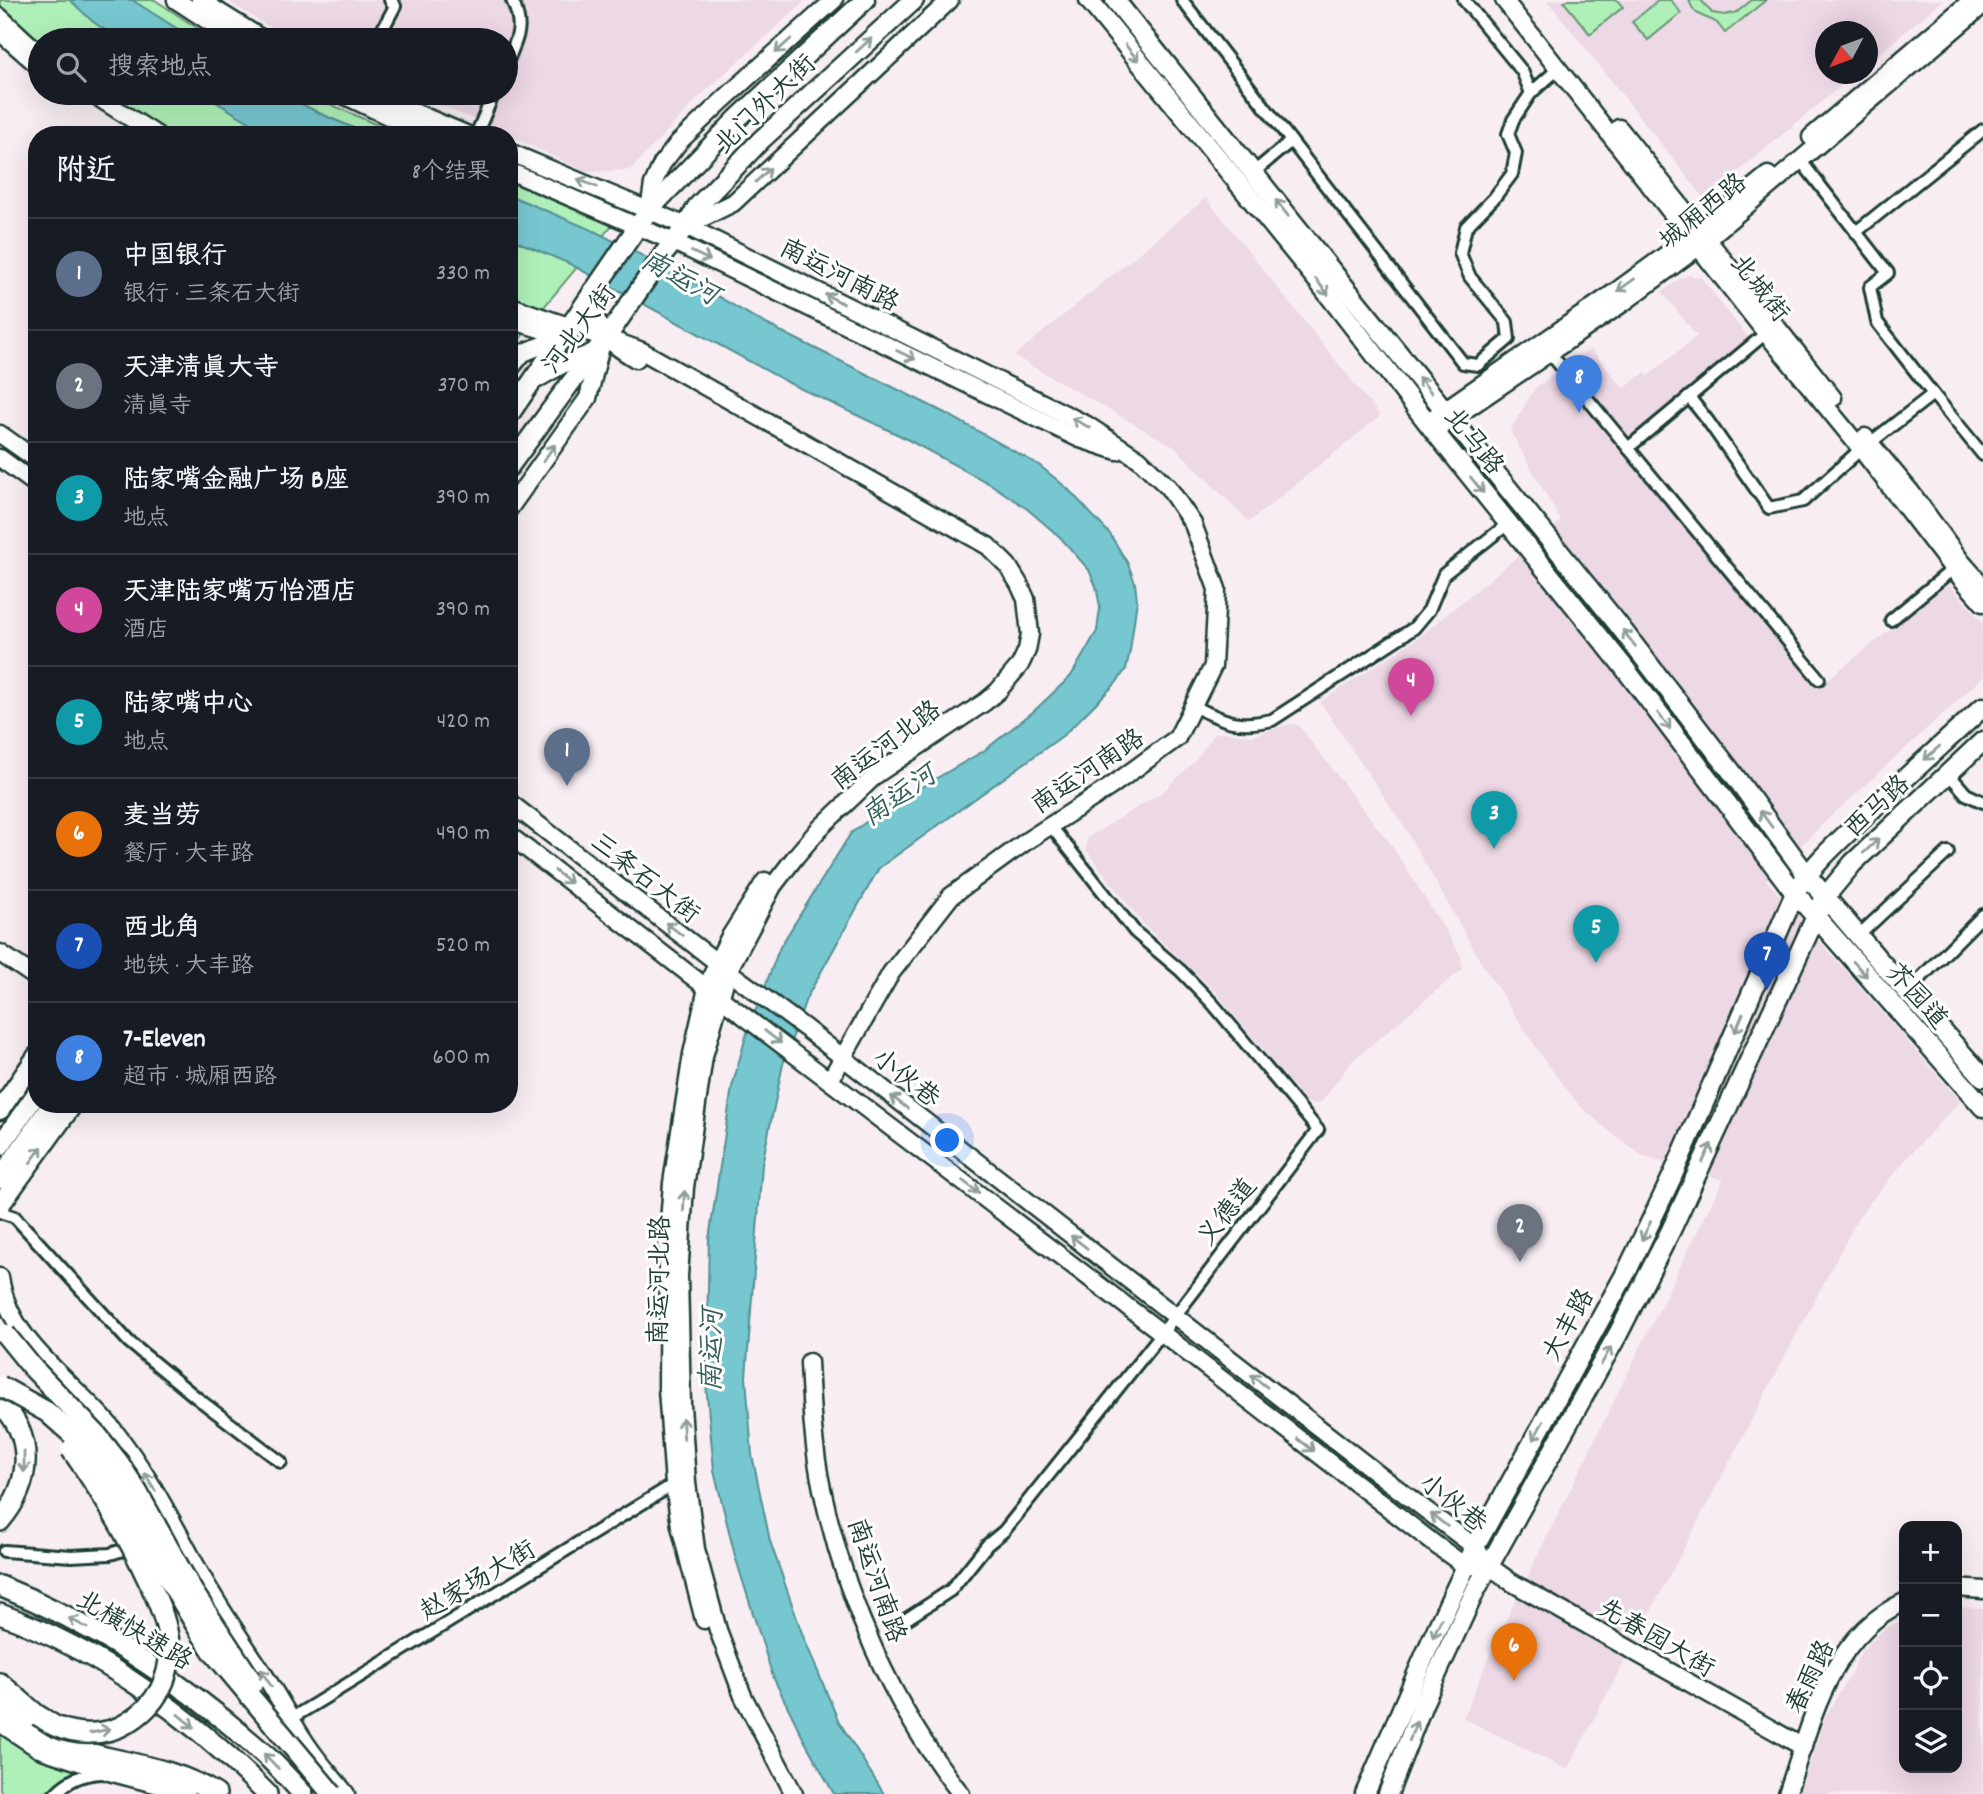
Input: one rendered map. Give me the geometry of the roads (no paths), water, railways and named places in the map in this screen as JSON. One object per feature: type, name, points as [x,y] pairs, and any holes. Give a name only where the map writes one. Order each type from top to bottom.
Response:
[{"type":"highway","points":[[2,1330],[31,1366],[97,1435],[119,1464],[138,1493],[192,1592],[290,1743]]},
{"type":"highway","points":[[2,1393],[34,1404],[54,1418],[103,1469],[215,1653],[332,1794]]},
{"type":"highway","points":[[0,1521],[21,1489],[25,1460],[18,1426],[2,1393]]},
{"type":"highway","points":[[0,1683],[54,1726],[88,1734],[122,1726],[140,1716],[160,1693],[169,1667],[169,1642],[163,1617],[137,1557],[106,1500],[69,1445],[36,1412],[2,1393]]},
{"type":"highway","name":"北横快速路","points":[[0,1586],[110,1640],[173,1681],[263,1753],[303,1794]]},
{"type":"highway","points":[[0,1614],[85,1653],[119,1674],[185,1720],[267,1794]]},
{"type":"highway","points":[[0,1706],[49,1739],[90,1753],[147,1766],[195,1783],[216,1794]]},
{"type":"main road","name":"北门外大街","points":[[636,232],[649,210],[737,118],[865,0]]},
{"type":"main road","name":"北门外大街","points":[[668,248],[697,207],[761,140],[914,0]]},
{"type":"main road","name":"北马路","points":[[1089,0],[1318,281],[1623,666],[1815,917]]},
{"type":"main road","name":"北马路","points":[[1115,0],[1640,652],[1825,897]]},
{"type":"main road","name":"河北大街","points":[[518,402],[636,232]]},
{"type":"main road","name":"河北大街","points":[[518,456],[604,347],[668,248]]},
{"type":"main road","points":[[593,291],[592,307],[604,347],[639,354]]},
{"type":"main road","name":"西马路","points":[[1806,874],[1983,708]]},
{"type":"main road","name":"西马路","points":[[1815,917],[1825,897],[1853,863],[1983,741]]},
{"type":"main road","name":"大丰路","points":[[1365,1794],[1465,1566],[1628,1269],[1687,1146],[1795,893],[1806,874]]},
{"type":"main road","name":"芥园道","points":[[1825,897],[1983,1077]]},
{"type":"main road","name":"大丰路","points":[[1388,1794],[1433,1682],[1475,1591],[1618,1334],[1671,1230],[1815,917]]},
{"type":"main road","name":"芥园道","points":[[1815,917],[1983,1107]]},
{"type":"main road","points":[[0,1110],[28,1069]]},
{"type":"main road","points":[[0,1146],[28,1106]]},
{"type":"main road","points":[[0,1179],[46,1113]]},
{"type":"main road","points":[[0,1205],[66,1113]]},
{"type":"street","points":[[176,0],[219,28]]},
{"type":"street","points":[[200,0],[245,28]]},
{"type":"street","points":[[384,28],[396,6],[390,0]]},
{"type":"street","points":[[512,0],[519,15],[518,35]]},
{"type":"street","points":[[649,210],[653,184],[662,164],[679,142],[834,0]]},
{"type":"street","points":[[686,226],[733,203],[950,0]]},
{"type":"street","points":[[1182,0],[1463,363],[1478,365],[1509,339],[1507,323],[1471,277],[1460,253],[1466,227],[1494,198],[1512,174],[1516,153],[1508,134],[1513,120],[1531,93],[1558,69]]},
{"type":"street","points":[[1464,0],[1522,71],[1531,93]]},
{"type":"street","name":"北城街","points":[[1504,0],[1699,238],[1766,333],[1865,446],[1910,491],[1961,561],[1983,586]]},
{"type":"street","name":"北城街","points":[[1517,0],[1699,238],[1865,446],[1954,569],[1983,603]]},
{"type":"street","name":"城厢西路","points":[[1448,414],[1622,303],[1972,0]]},
{"type":"street","name":"城厢西路","points":[[1431,427],[1615,292],[1699,238],[1801,161],[1983,5]]},
{"type":"street","points":[[0,17],[28,43]]},
{"type":"street","points":[[0,32],[28,56]]},
{"type":"street","points":[[93,105],[124,126]]},
{"type":"street","points":[[110,105],[143,126]]},
{"type":"street","points":[[364,105],[409,126]]},
{"type":"street","points":[[398,105],[447,126]]},
{"type":"street","points":[[480,126],[489,105]]},
{"type":"street","points":[[1856,232],[1983,130]]},
{"type":"street","points":[[1254,172],[1291,141]]},
{"type":"street","name":"南运河南路","points":[[518,156],[686,226],[1087,425],[1139,459],[1168,486],[1194,524],[1217,589],[1213,666],[1177,738],[951,896],[891,973],[830,1080]]},
{"type":"street","points":[[1801,161],[1888,273],[1870,287],[1877,322],[1983,456]]},
{"type":"street","name":"南运河南路","points":[[518,175],[1080,439],[1139,459]]},
{"type":"street","points":[[518,309],[604,347]]},
{"type":"street","points":[[625,311],[623,322],[626,334],[639,354]]},
{"type":"street","points":[[518,321],[567,332]]},
{"type":"street","points":[[518,359],[523,353],[567,332]]},
{"type":"street","points":[[1628,448],[1766,333]]},
{"type":"street","points":[[531,383],[551,370],[604,347]]},
{"type":"street","points":[[518,496],[588,398],[604,347]]},
{"type":"street","points":[[1549,352],[1819,680]]},
{"type":"street","name":"南运河北路","points":[[639,354],[983,553],[1008,579],[1019,611],[1020,627],[1013,658],[991,686],[887,755],[848,787],[784,855],[729,939],[713,993],[685,1187],[679,1276],[682,1405],[680,1526],[710,1640],[738,1710],[782,1794]]},
{"type":"street","points":[[1689,397],[1769,508],[1803,501],[1865,446],[1933,394]]},
{"type":"street","points":[[0,434],[28,454]]},
{"type":"street","points":[[0,458],[28,478]]},
{"type":"street","points":[[1193,706],[1229,722],[1251,725],[1272,720],[1413,628],[1429,610],[1444,574],[1509,523]]},
{"type":"street","points":[[1891,620],[1954,569]]},
{"type":"street","points":[[1948,773],[1966,794],[1983,802]]},
{"type":"street","name":"三条石大街","points":[[518,809],[754,990]]},
{"type":"street","name":"义德道","points":[[902,1622],[951,1590],[987,1545],[1004,1531],[1162,1333],[1318,1130],[1213,1004],[1181,971],[1135,932],[1050,825]]},
{"type":"street","name":"三条石大街","points":[[518,842],[799,1057]]},
{"type":"street","points":[[1858,936],[1948,852]]},
{"type":"street","points":[[1908,992],[1983,915]]},
{"type":"street","points":[[0,953],[28,972]]},
{"type":"street","name":"小伙巷","points":[[754,990],[1475,1547],[1489,1566]]},
{"type":"street","name":"小伙巷","points":[[799,1057],[1465,1566],[1489,1566]]},
{"type":"street","points":[[0,1212],[15,1217],[128,1342],[281,1462]]},
{"type":"street","points":[[0,1277],[7,1305],[20,1328],[52,1367],[110,1426],[140,1465],[201,1575],[312,1752],[346,1794]]},
{"type":"street","name":"南运河南路","points":[[809,1362],[812,1418],[822,1488],[840,1562],[868,1637],[902,1705],[961,1794]]},
{"type":"street","name":"南运河北路","points":[[681,1484],[718,1630],[743,1696],[794,1794]]},
{"type":"street","name":"赵家场大街","points":[[292,1718],[681,1484]]},
{"type":"street","points":[[1,1553],[71,1556],[110,1554],[179,1533]]},
{"type":"street","name":"先春园大街","points":[[1489,1566],[1523,1589],[1803,1747]]},
{"type":"street","points":[[1962,1588],[1983,1590]]},
{"type":"street","name":"春雨路","points":[[1787,1794],[1834,1668],[1851,1643],[1871,1622],[1899,1604]]},
{"type":"street","points":[[0,1723],[39,1749],[186,1794]]},
{"type":"street","points":[[55,1794],[78,1777],[109,1772]]},
{"type":"water","points":[[70,0],[132,0],[176,28],[102,28]]},
{"type":"water","points":[[221,105],[304,105],[349,126],[256,126]]},
{"type":"water","name":"南运河","points":[[518,199],[594,231],[686,278],[764,323],[947,414],[1039,465],[1068,489],[1110,534],[1128,564],[1135,583],[1137,600],[1130,651],[1126,669],[1116,683],[1065,734],[879,868],[806,999],[783,1064],[762,1164],[746,1377],[752,1455],[770,1541],[803,1636],[838,1720],[884,1794],[834,1794],[803,1738],[773,1677],[735,1556],[714,1470],[706,1384],[709,1239],[732,1087],[746,1036],[780,947],[851,833],[884,809],[985,750],[1034,711],[1071,676],[1097,631],[1100,607],[1096,586],[1089,570],[1060,537],[1026,508],[992,485],[901,436],[791,384],[570,264],[518,242]]},
{"type":"place","name":"7-Eleven","points":[[1579,413]]},
{"type":"place","name":"天津陆家嘴万怡酒店","points":[[1411,716]]},
{"type":"place","name":"中国银行","points":[[567,786]]},
{"type":"place","name":"陆家嘴金融广场 B座","points":[[1494,849]]},
{"type":"place","name":"陆家嘴中心","points":[[1596,963]]},
{"type":"place","name":"西北角","points":[[1767,990]]},
{"type":"place","name":"天津清真大寺","points":[[1520,1262]]},
{"type":"place","name":"麦当劳","points":[[1514,1681]]}]
